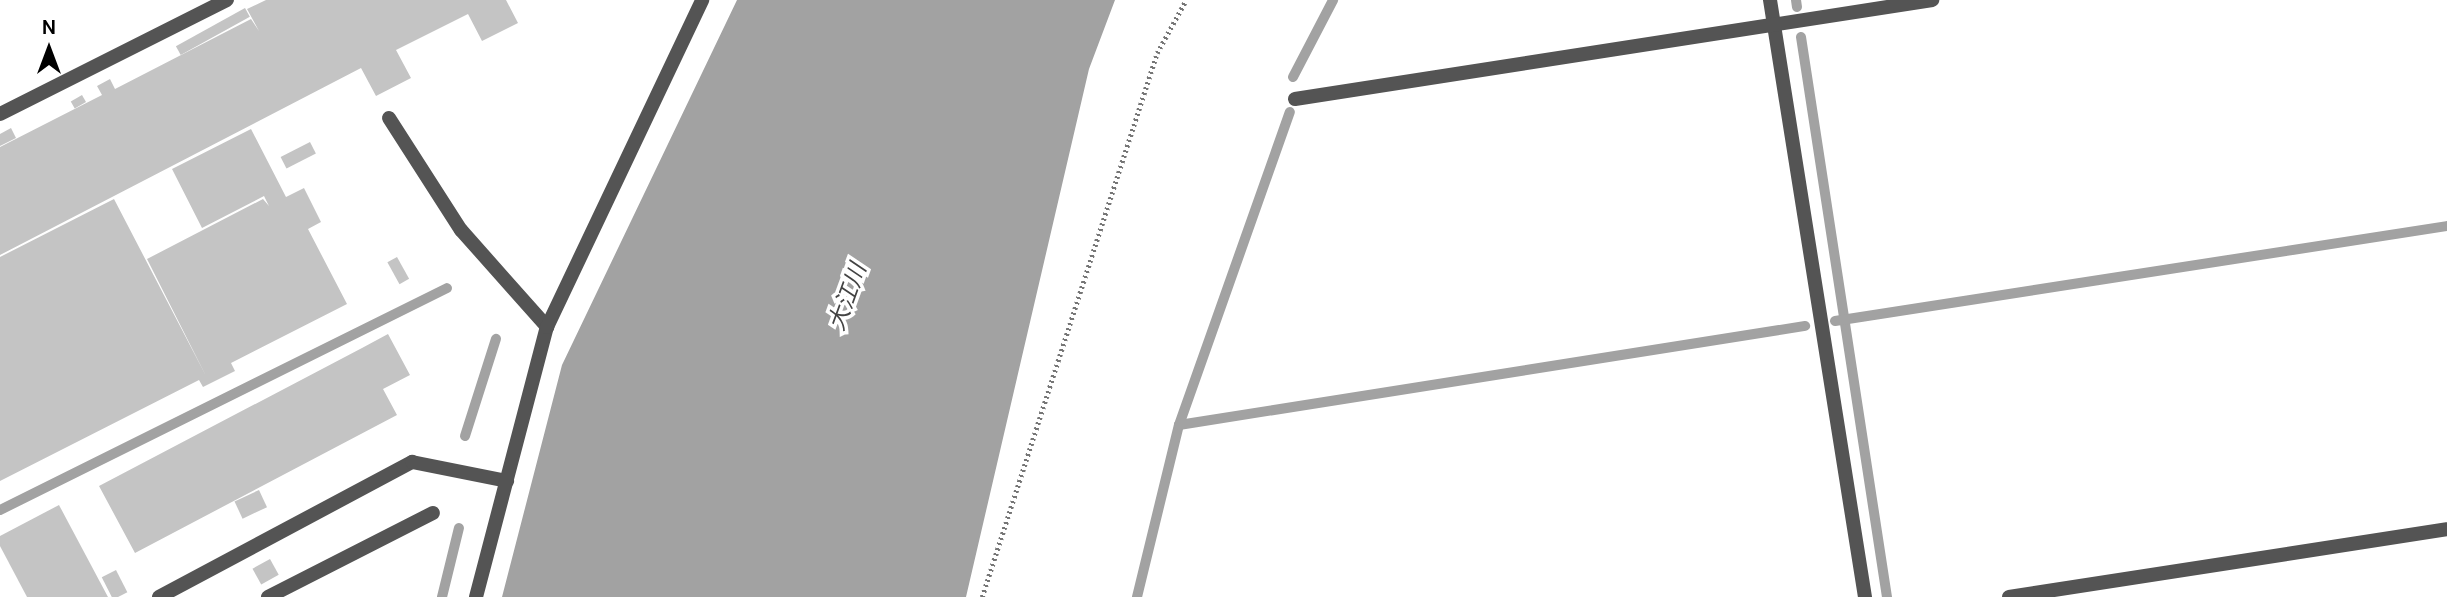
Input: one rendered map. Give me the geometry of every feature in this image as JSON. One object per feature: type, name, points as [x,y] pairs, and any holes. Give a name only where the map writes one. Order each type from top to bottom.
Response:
[{"type":"street","points":[[0,114],[228,0]]},
{"type":"street","points":[[476,597],[547,327],[702,0]]},
{"type":"street","points":[[1770,0],[1865,597]]},
{"type":"street","points":[[1295,99],[1932,0]]},
{"type":"street","points":[[389,118],[461,230],[547,327]]},
{"type":"street","points":[[159,597],[412,462],[507,481]]},
{"type":"street","points":[[268,597],[433,513]]},
{"type":"street","points":[[2009,597],[2447,528]]},
{"type":"path","points":[[982,597],[1157,53],[1186,0]]},
{"type":"water","name":"大江川","points":[[737,0],[1115,0],[1089,69],[966,597],[502,597],[562,365]]},
{"type":"building","points":[[266,0],[506,0],[518,23],[482,41],[468,14],[396,50],[411,78],[376,96],[361,68],[0,255],[0,147],[102,95],[97,86],[110,79],[115,89],[251,19],[259,31],[247,9]]},
{"type":"building","points":[[245,8],[250,17],[181,55],[176,46]]},
{"type":"building","points":[[82,95],[86,102],[75,108],[71,102]]},
{"type":"building","points":[[11,128],[16,138],[0,146],[0,134]]},
{"type":"building","points":[[251,129],[286,197],[304,188],[321,222],[308,229],[347,304],[231,363],[235,371],[203,387],[199,380],[0,481],[0,257],[114,199],[206,376],[147,259],[263,199],[269,206],[264,196],[202,228],[172,169]]},
{"type":"building","points":[[310,142],[316,154],[286,169],[281,157]]},
{"type":"building","points":[[397,257],[409,279],[399,284],[387,262]]},
{"type":"building","points":[[388,334],[410,375],[383,389],[397,415],[135,553],[99,486]]},
{"type":"building","points":[[259,490],[267,507],[243,519],[235,501]]},
{"type":"building","points":[[59,505],[108,597],[27,597],[0,546],[0,536]]},
{"type":"building","points":[[270,559],[279,575],[261,584],[253,569]]},
{"type":"building","points":[[116,570],[127,592],[112,597],[102,577]]},
{"type":"waterway","points":[[1293,77],[1333,0]]},
{"type":"waterway","points":[[1796,0],[1797,7]]},
{"type":"waterway","points":[[1801,37],[1887,597]]},
{"type":"waterway","points":[[1179,425],[1290,112]]},
{"type":"waterway","points":[[1835,321],[2447,226]]},
{"type":"waterway","points":[[0,510],[447,288]]},
{"type":"waterway","points":[[1137,597],[1179,425],[1805,326]]},
{"type":"waterway","points":[[465,436],[496,339]]},
{"type":"waterway","points":[[442,597],[459,528]]}]
